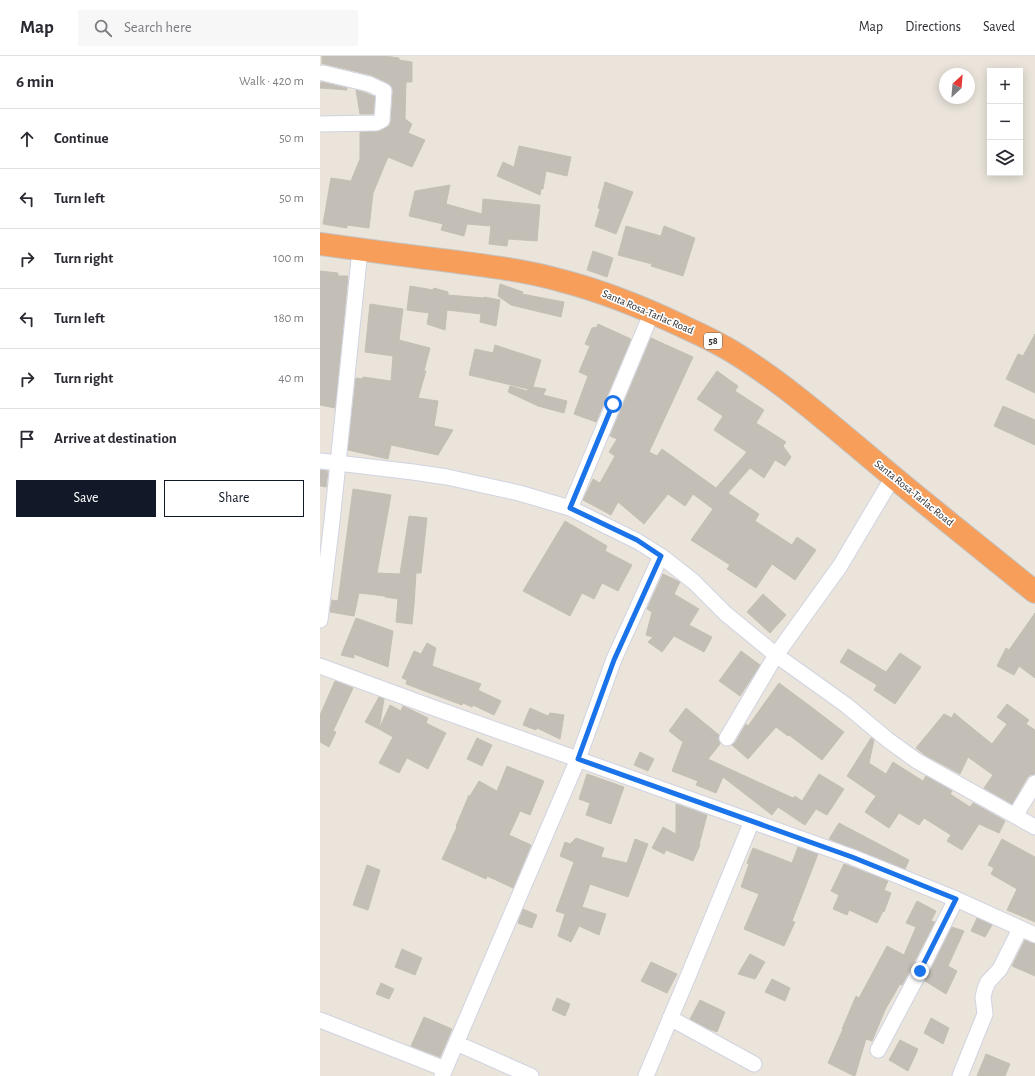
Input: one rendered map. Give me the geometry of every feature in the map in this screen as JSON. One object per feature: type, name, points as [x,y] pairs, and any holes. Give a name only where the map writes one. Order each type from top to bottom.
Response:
[{"type":"highway","name":"Santa Rosa-Tarlac Road","points":[[320,244],[490,266],[559,280],[626,301],[708,338],[755,367],[821,416],[893,477],[1035,592]]},
{"type":"street","points":[[320,124],[376,123],[382,120],[383,114],[384,91],[369,84],[323,73]]},
{"type":"street","points":[[320,620],[323,572],[332,521],[360,250]]},
{"type":"street","points":[[570,508],[652,312]]},
{"type":"street","points":[[320,461],[447,477],[519,493],[570,508],[637,540],[661,556],[694,582],[726,614],[776,655],[846,705],[888,740],[917,761],[1035,827]]},
{"type":"street","points":[[727,738],[776,655],[840,566],[893,477]]},
{"type":"street","points":[[320,1020],[443,1072],[578,759],[614,660],[661,556]]},
{"type":"street","points":[[320,666],[444,712],[852,857],[956,899],[1035,935]]},
{"type":"street","points":[[1015,816],[1035,783]]},
{"type":"street","points":[[646,1076],[752,821]]},
{"type":"street","points":[[878,1050],[956,899]]},
{"type":"street","points":[[960,1076],[985,1014],[982,997],[985,989],[988,982],[1000,969],[1020,928]]},
{"type":"street","points":[[670,1018],[754,1064]]},
{"type":"street","points":[[456,1042],[532,1076]]},
{"type":"building","points":[[322,56],[385,56],[412,62],[412,82],[406,82],[405,119],[412,124],[408,133],[425,140],[412,167],[388,157],[373,193],[369,228],[347,225],[347,228],[323,224],[331,178],[351,181],[360,159],[360,132],[380,131],[390,125],[393,92],[392,87],[388,83],[371,75],[322,64]]},
{"type":"building","points":[[321,82],[347,88],[347,90],[320,88]]},
{"type":"building","points":[[356,90],[375,97],[373,114],[360,114]]},
{"type":"building","points":[[519,146],[571,157],[567,176],[546,171],[543,189],[541,189],[540,195],[497,176],[503,162],[514,167]]},
{"type":"building","points":[[605,182],[633,192],[616,234],[595,226]]},
{"type":"building","points":[[450,185],[446,204],[482,214],[483,199],[540,205],[537,241],[508,239],[507,246],[489,244],[491,226],[467,224],[464,236],[441,230],[443,224],[409,216],[415,191]]},
{"type":"building","points":[[626,226],[661,236],[664,226],[695,238],[683,276],[651,266],[652,264],[618,255]]},
{"type":"building","points":[[593,251],[613,258],[607,277],[587,270]]},
{"type":"building","points":[[320,271],[338,273],[338,276],[348,276],[335,408],[320,405]]},
{"type":"building","points":[[500,284],[523,292],[522,294],[564,302],[561,317],[511,305],[498,296]]},
{"type":"building","points":[[410,286],[433,290],[434,288],[448,292],[448,295],[484,297],[500,300],[496,326],[480,322],[481,314],[447,310],[445,330],[427,324],[429,313],[407,310]]},
{"type":"building","points":[[370,304],[403,309],[399,340],[430,348],[424,371],[426,371],[418,398],[438,401],[434,426],[453,430],[438,455],[391,445],[388,459],[348,450],[356,378],[362,379],[363,377],[391,381],[393,356],[365,352]]},
{"type":"building","points":[[598,324],[631,339],[596,422],[574,414],[588,376],[579,372],[590,346],[585,344],[592,328],[597,327]]},
{"type":"building","points":[[1035,334],[1035,393],[1006,379],[1018,354],[1023,356]]},
{"type":"building","points":[[651,338],[693,357],[649,452],[657,456],[662,449],[716,488],[747,452],[714,430],[723,416],[697,399],[717,371],[738,386],[735,391],[764,410],[756,423],[786,442],[783,446],[791,457],[785,466],[775,460],[764,478],[750,468],[728,493],[759,514],[755,521],[792,545],[797,537],[816,550],[795,580],[772,564],[756,588],[727,569],[730,565],[691,540],[713,509],[693,494],[685,506],[668,494],[644,524],[618,502],[611,515],[583,500],[593,479],[600,483],[615,456],[609,452],[617,439],[610,436]]},
{"type":"building","points":[[495,345],[541,360],[533,387],[546,389],[543,395],[567,401],[564,413],[538,406],[508,392],[510,386],[527,391],[528,389],[469,375],[475,349],[493,353]]},
{"type":"building","points":[[1003,406],[1035,420],[1035,445],[994,426]]},
{"type":"building","points":[[320,470],[328,471],[326,487],[320,486]]},
{"type":"building","points":[[353,489],[391,495],[377,573],[400,574],[409,516],[427,518],[421,573],[416,573],[412,624],[396,622],[398,599],[385,596],[359,593],[354,616],[330,612],[332,600],[338,601]]},
{"type":"building","points":[[565,521],[607,546],[605,551],[632,565],[618,591],[602,583],[594,599],[582,593],[570,616],[523,591]]},
{"type":"building","points":[[663,574],[680,582],[674,594],[699,609],[689,625],[712,637],[704,652],[674,636],[662,652],[648,642],[653,637],[646,635],[652,612],[647,609]]},
{"type":"building","points":[[763,594],[786,615],[770,633],[747,612]]},
{"type":"building","points":[[1035,613],[1035,678],[1019,666],[1014,675],[997,666],[1006,648],[1009,650]]},
{"type":"building","points":[[356,618],[393,631],[388,667],[354,654],[354,658],[341,655]]},
{"type":"building","points":[[427,643],[436,648],[432,666],[481,684],[478,690],[501,701],[494,715],[473,705],[472,707],[463,703],[462,705],[406,684],[407,680],[402,678],[414,651],[421,654]]},
{"type":"building","points":[[848,649],[886,672],[900,653],[921,667],[895,704],[874,690],[877,685],[840,662]]},
{"type":"building","points":[[741,651],[760,665],[740,696],[719,681]]},
{"type":"building","points":[[335,681],[353,688],[333,731],[336,732],[329,747],[320,742],[320,715]]},
{"type":"building","points":[[779,683],[844,732],[822,760],[776,727],[748,759],[732,745],[735,743],[746,724],[748,726]]},
{"type":"building","points":[[379,697],[384,699],[379,729],[365,722]]},
{"type":"building","points":[[1007,704],[1029,720],[1026,724],[1035,730],[1035,774],[1030,775],[1027,778],[1012,804],[984,788],[993,775],[968,757],[960,774],[925,755],[916,748],[944,714],[952,718],[954,713],[992,744],[1007,724],[997,717]]},
{"type":"building","points":[[390,705],[401,711],[403,706],[428,718],[426,723],[446,733],[428,769],[407,758],[399,773],[379,763],[393,737],[379,729]]},
{"type":"building","points":[[530,708],[548,716],[550,713],[564,715],[560,739],[537,728],[536,730],[523,725]]},
{"type":"building","points":[[686,708],[719,735],[718,738],[720,744],[708,759],[793,798],[795,796],[802,801],[819,774],[844,789],[827,815],[816,809],[805,825],[778,807],[772,815],[723,777],[716,793],[696,785],[698,781],[672,771],[683,742],[669,731]]},
{"type":"building","points":[[477,738],[492,745],[482,766],[467,759]]},
{"type":"building","points":[[871,738],[874,740],[869,763],[886,774],[893,762],[923,781],[926,776],[952,791],[950,794],[970,807],[973,803],[1005,821],[999,833],[979,824],[962,850],[947,841],[951,835],[924,818],[919,825],[899,813],[889,828],[865,812],[876,796],[847,776]]},
{"type":"building","points":[[640,752],[654,759],[648,771],[634,765]]},
{"type":"building","points":[[507,766],[544,781],[530,815],[520,811],[509,835],[531,845],[513,888],[487,876],[486,879],[442,859],[457,827],[456,826],[469,795],[470,796],[479,781],[497,791]]},
{"type":"building","points":[[587,774],[624,787],[611,824],[586,815],[590,803],[579,799]]},
{"type":"building","points":[[676,804],[707,815],[700,845],[693,861],[666,850],[664,854],[652,848],[663,827],[676,834]]},
{"type":"building","points":[[839,823],[909,860],[905,869],[829,839]]},
{"type":"building","points":[[576,838],[604,848],[601,857],[627,863],[635,839],[648,844],[628,897],[590,884],[582,907],[606,914],[599,935],[579,926],[571,942],[558,936],[565,914],[556,911],[574,862],[560,856],[565,842],[570,844]]},
{"type":"building","points":[[1002,839],[1035,857],[1035,922],[1007,910],[1017,889],[991,874],[994,868],[988,865]]},
{"type":"building","points":[[798,847],[818,854],[792,921],[795,922],[784,946],[744,929],[759,894],[741,887],[749,864],[747,863],[753,848],[792,863]]},
{"type":"building","points":[[844,864],[888,881],[884,890],[891,893],[884,912],[883,911],[877,923],[849,910],[847,915],[833,909],[839,895],[831,891]]},
{"type":"building","points":[[367,865],[380,870],[368,910],[353,905]]},
{"type":"building","points":[[917,901],[936,911],[931,921],[935,922],[902,985],[900,984],[885,1010],[872,1041],[866,1039],[854,1076],[828,1063],[856,996],[859,998],[887,946],[904,955],[916,927],[906,923]]},
{"type":"building","points":[[523,909],[537,915],[532,928],[518,923]]},
{"type":"building","points":[[977,918],[992,925],[985,937],[971,931]]},
{"type":"building","points":[[952,927],[964,931],[948,966],[957,971],[946,994],[925,981]]},
{"type":"building","points":[[1025,940],[1035,944],[1035,976],[1012,966]]},
{"type":"building","points":[[402,949],[422,958],[415,975],[395,967]]},
{"type":"building","points":[[750,954],[765,962],[755,979],[738,974]]},
{"type":"building","points":[[651,962],[677,974],[667,993],[641,981]]},
{"type":"building","points":[[772,979],[790,988],[785,1001],[765,992]]},
{"type":"building","points":[[381,983],[394,989],[389,999],[376,994]]},
{"type":"building","points":[[557,998],[570,1004],[565,1016],[552,1010]]},
{"type":"building","points":[[700,1000],[725,1012],[717,1032],[690,1019]]},
{"type":"building","points":[[424,1017],[452,1029],[440,1057],[411,1046]]},
{"type":"building","points":[[931,1018],[949,1028],[943,1044],[924,1033]]},
{"type":"building","points":[[900,1040],[918,1049],[908,1071],[889,1060]]},
{"type":"building","points":[[986,1054],[1010,1064],[1005,1076],[977,1076]]},
{"type":"route","points":[[613,404],[570,508],[637,540],[661,556],[614,660],[578,759],[852,857],[956,899],[920,971]]}]
